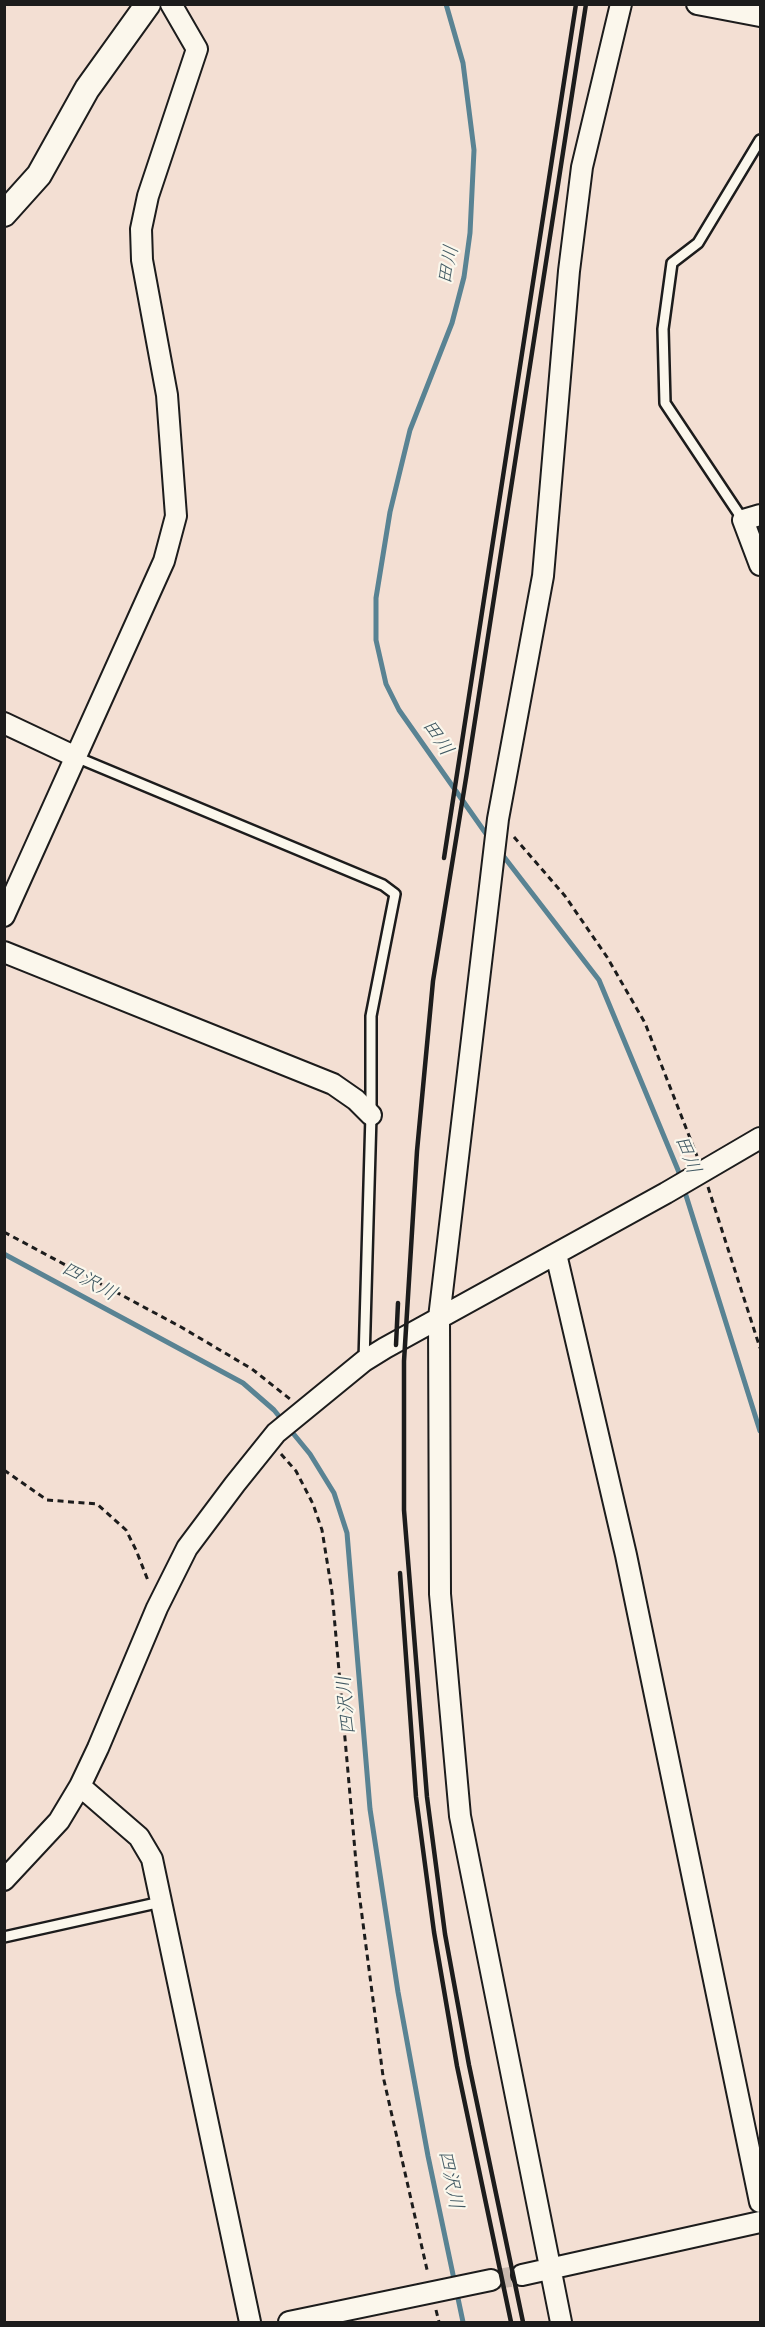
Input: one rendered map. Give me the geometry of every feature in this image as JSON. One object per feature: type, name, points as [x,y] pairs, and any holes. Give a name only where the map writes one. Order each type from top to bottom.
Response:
[{"type":"street","points":[[4,214],[39,175],[87,89],[148,4]]},
{"type":"street","points":[[4,916],[164,561],[176,516],[167,395],[142,260],[141,229],[148,196],[197,49],[171,4]]},
{"type":"street","points":[[561,2322],[460,1816],[440,1594],[439,1318],[492,863],[543,576],[570,271],[582,167],[621,4]]},
{"type":"street","points":[[697,4],[726,7],[760,16]]},
{"type":"street","points":[[752,517],[760,565]]},
{"type":"street","points":[[4,723],[76,757]]},
{"type":"street","points":[[4,952],[333,1084],[356,1100],[370,1115]]},
{"type":"street","points":[[4,1880],[58,1821],[80,1786],[157,1608],[187,1548],[273,1437],[300,1412],[364,1361],[760,1138]]},
{"type":"street","points":[[556,1254],[626,1555],[760,2202]]},
{"type":"street","points":[[80,1786],[139,1837],[152,1859],[250,2322]]},
{"type":"street","points":[[522,2275],[760,2222]]},
{"type":"street","points":[[289,2322],[491,2280]]},
{"type":"lane","points":[[752,517],[665,403],[663,329],[672,263],[698,243],[760,140]]},
{"type":"lane","points":[[76,757],[383,885],[394,894],[371,1016],[364,1361]]},
{"type":"lane","points":[[4,1937],[161,1902]]},
{"type":"path","points":[[498,826],[565,896],[618,976],[645,1023],[700,1173],[760,1348]]},
{"type":"path","points":[[4,1232],[181,1327],[252,1369],[300,1412]]},
{"type":"path","points":[[273,1437],[296,1471],[314,1504],[322,1530],[332,1592],[358,1885],[383,2076],[438,2291]]},
{"type":"path","points":[[4,1470],[47,1500],[97,1504],[126,1530],[136,1550],[157,1608]]},
{"type":"waterway","name":"田川","points":[[446,4],[463,63],[474,150],[470,233],[464,277],[452,323],[410,430],[390,512],[376,598],[376,640],[386,684],[399,710],[489,838]]},
{"type":"waterway","name":"田川","points":[[501,853],[599,980],[678,1170],[760,1431]]},
{"type":"waterway","name":"四沢川","points":[[4,1254],[243,1383],[274,1410],[310,1454],[334,1493],[347,1533],[370,1809],[398,1992],[428,2156],[463,2322]]},
{"type":"tunnel","points":[[491,2280],[522,2275]]},
{"type":"railway","points":[[444,858],[576,4]]},
{"type":"railway","points":[[523,2322],[469,2065],[445,1934],[427,1797],[404,1510],[404,1361],[417,1151],[433,981],[586,4]]},
{"type":"railway","points":[[396,1345],[398,1303]]},
{"type":"railway","points":[[400,1573],[416,1797],[434,1932],[457,2066],[511,2322]]}]
